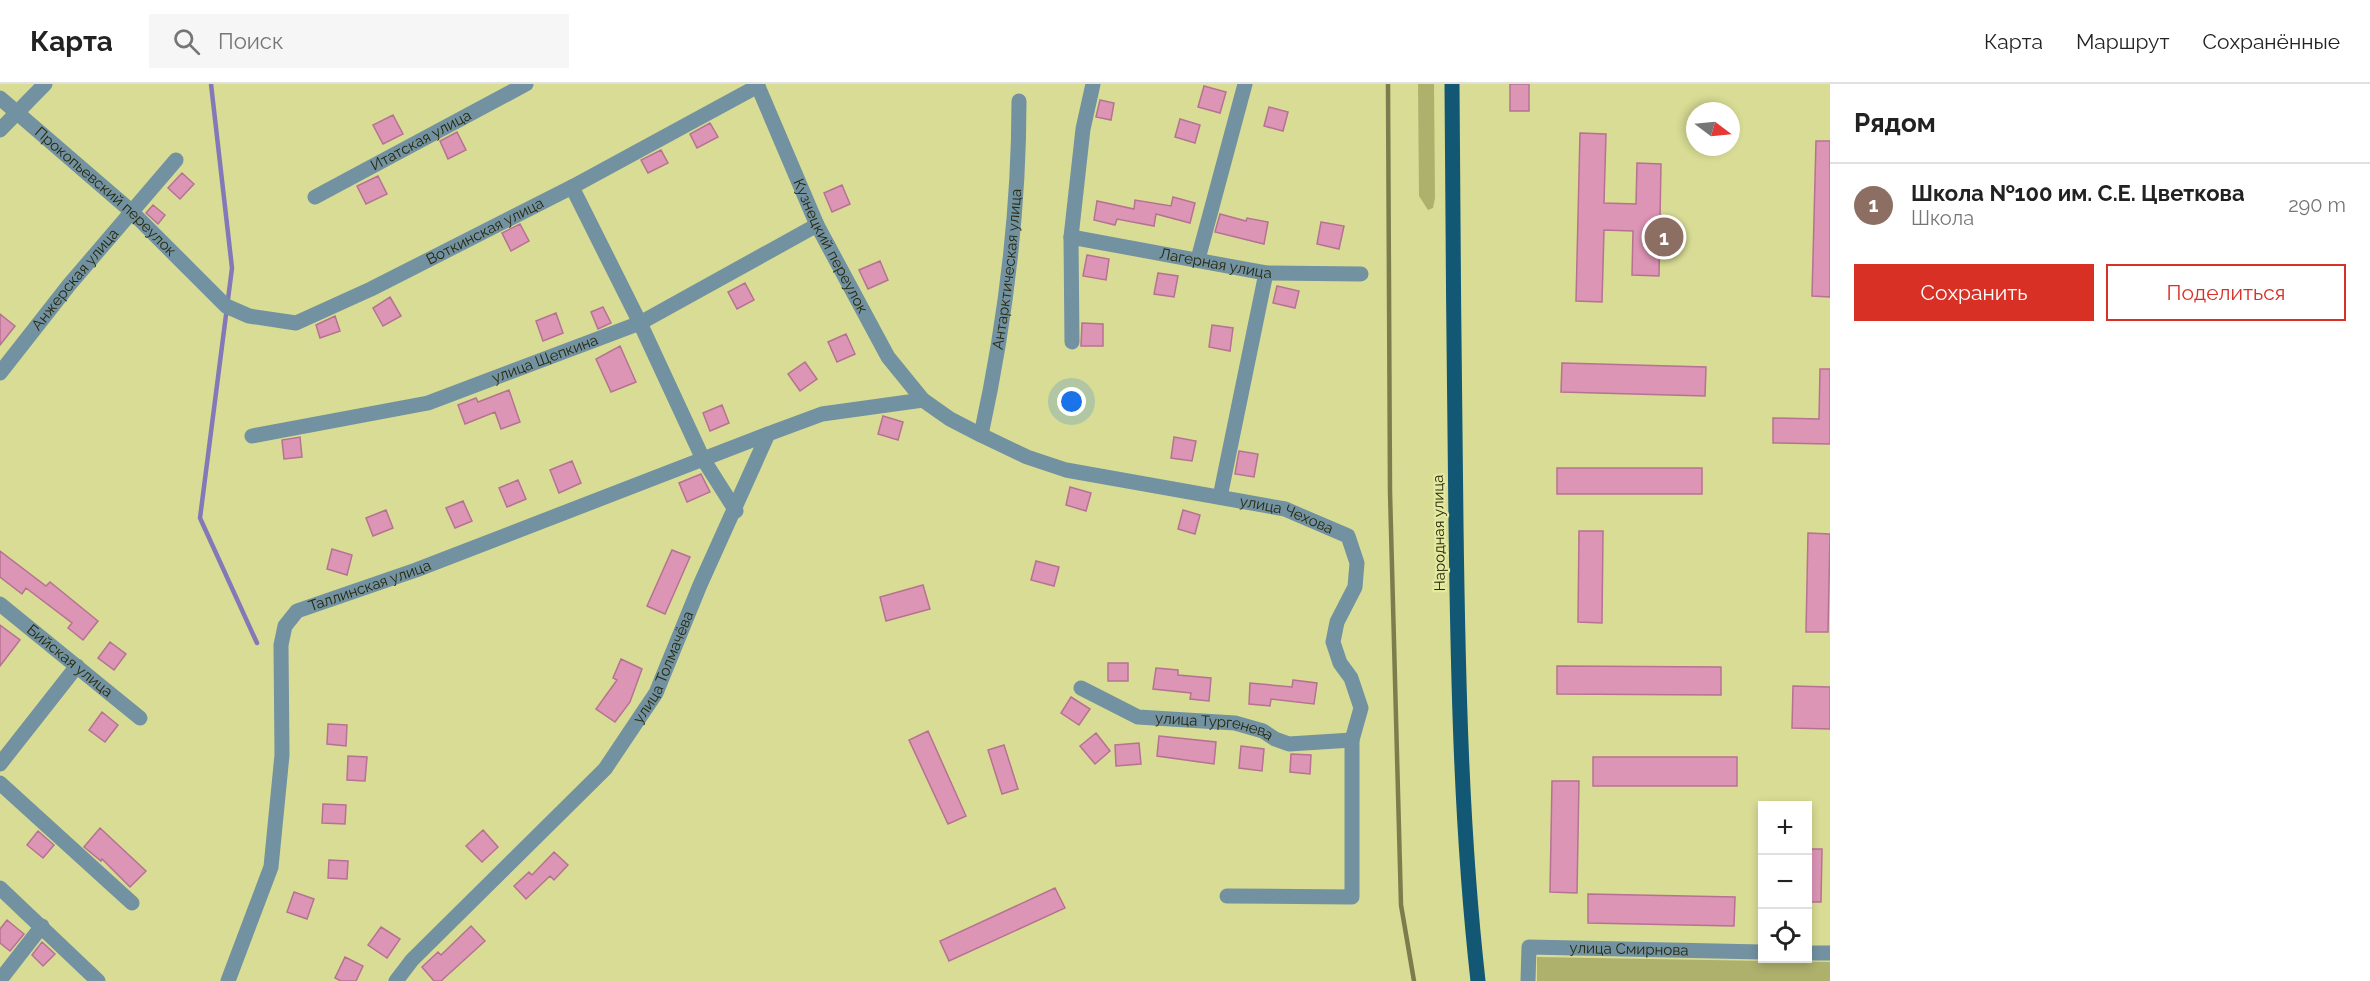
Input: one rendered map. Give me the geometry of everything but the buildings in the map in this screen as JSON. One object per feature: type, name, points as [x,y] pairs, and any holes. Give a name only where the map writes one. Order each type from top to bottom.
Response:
[{"type":"main road","name":"Народная улица","points":[[1452,84],[1457,585],[1463,798],[1467,880],[1478,981]]},
{"type":"street","points":[[0,130],[45,84]]},
{"type":"street","name":"Итатская улица","points":[[315,197],[526,84]]},
{"type":"street","points":[[1072,342],[1071,237],[1083,129],[1093,84]]},
{"type":"street","points":[[1198,260],[1245,84]]},
{"type":"street","name":"Воткинская улица","points":[[208,287],[230,309],[296,323],[371,289],[572,187],[757,85]]},
{"type":"street","name":"Кузнецкий переулок","points":[[757,85],[817,225],[888,357],[923,400]]},
{"type":"street","name":"Прокопьевский переулок","points":[[0,98],[131,212],[208,287]]},
{"type":"street","name":"Антарктическая улица","points":[[981,435],[1004,312],[1019,165],[1019,101]]},
{"type":"street","name":"Анжерская улица","points":[[0,373],[176,160]]},
{"type":"street","points":[[572,187],[640,323],[703,459],[736,511]]},
{"type":"street","name":"улица Щепкина","points":[[252,436],[428,403],[640,323],[817,225]]},
{"type":"street","name":"Лагерная улица","points":[[1071,237],[1266,273],[1361,274]]},
{"type":"street","points":[[1220,497],[1266,273]]},
{"type":"street","points":[[768,434],[822,414],[923,400]]},
{"type":"street","name":"улица Чехова","points":[[923,400],[950,419],[981,435],[1027,457],[1066,470],[1285,509],[1348,536],[1357,563],[1355,587],[1337,622],[1333,642],[1340,663],[1351,678],[1360,708],[1352,740],[1352,897],[1227,896]]},
{"type":"street","name":"Таллинская улица","points":[[228,981],[271,867],[282,755],[281,645],[285,626],[297,611],[416,570],[768,434]]},
{"type":"street","name":"улица Толмачёва","points":[[396,981],[411,960],[605,769],[656,693],[700,585],[736,511],[768,434]]},
{"type":"street","name":"Бийская улица","points":[[0,604],[140,718]]},
{"type":"street","points":[[0,764],[77,666]]},
{"type":"street","name":"улица Тургенева","points":[[1081,688],[1138,717],[1235,723],[1263,731],[1289,744],[1352,740]]},
{"type":"street","points":[[0,783],[132,903]]},
{"type":"street","points":[[0,888],[98,981]]},
{"type":"street","points":[[0,980],[42,926]]},
{"type":"street","name":"улица Смирнова","points":[[1528,981],[1529,947],[1758,952]]},
{"type":"street","points":[[1812,953],[1830,953]]},
{"type":"green space","points":[[1418,84],[1434,84],[1435,198],[1433,208],[1428,210],[1419,196]]},
{"type":"green space","points":[[1537,957],[1758,961],[1758,963],[1830,962],[1830,981],[1537,981]]},
{"type":"waterway","points":[[211,84],[232,268],[200,518],[257,643]]},
{"type":"railway","points":[[1388,84],[1390,492],[1401,905],[1414,981]]},
{"type":"place","name":"Школа №100 им. С.Е. Цветкова","points":[[1664,237]]}]
